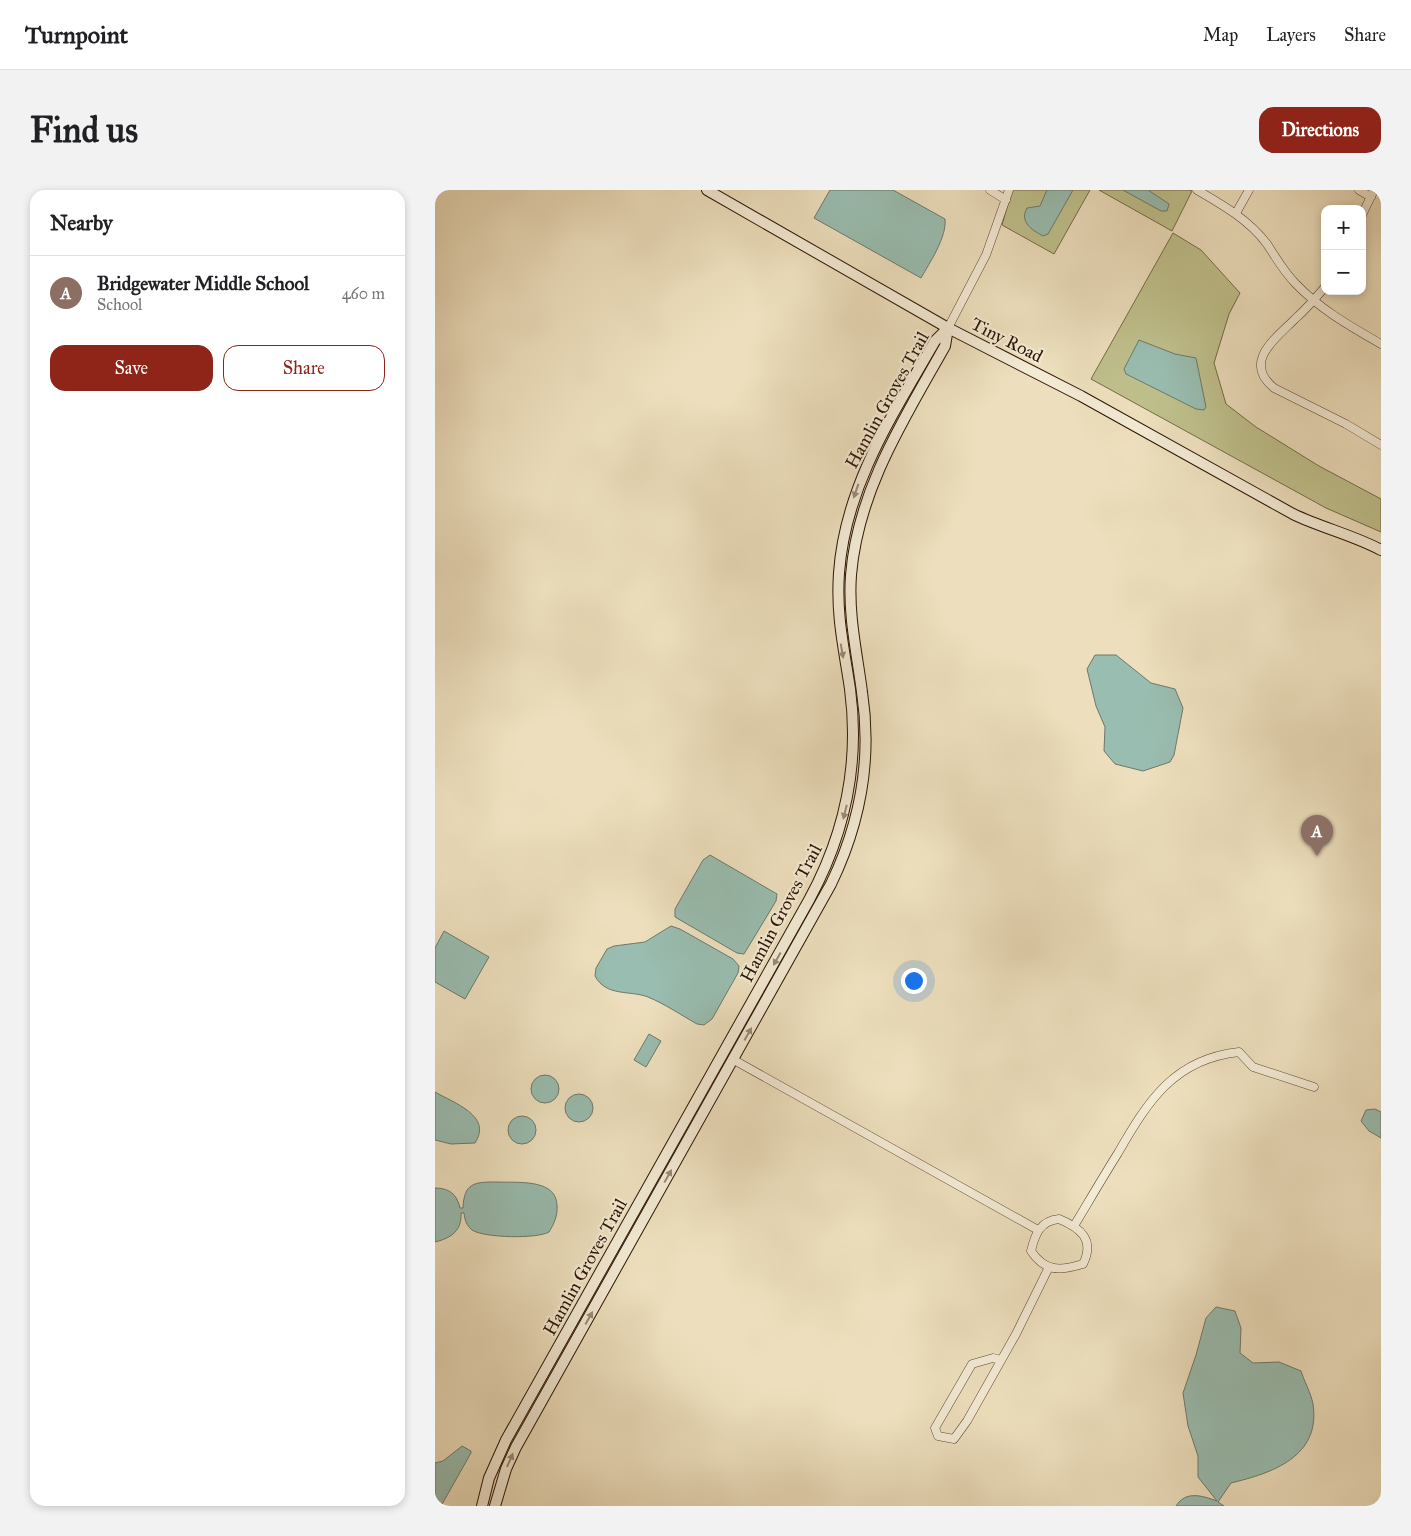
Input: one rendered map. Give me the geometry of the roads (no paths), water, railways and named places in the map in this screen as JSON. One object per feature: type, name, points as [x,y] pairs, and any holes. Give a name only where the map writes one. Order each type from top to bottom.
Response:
[{"type":"street","name":"Tiny Road","points":[[707,190],[948,328],[1163,441],[1293,514],[1315,524],[1352,535],[1381,550]]},
{"type":"street","points":[[989,190],[1006,200]]},
{"type":"street","points":[[948,328],[986,255],[1009,190]]},
{"type":"street","points":[[1197,190],[1236,213],[1266,243],[1295,283],[1314,301],[1339,320],[1381,344]]},
{"type":"street","points":[[1236,213],[1249,190]]},
{"type":"street","points":[[1359,190],[1373,193],[1366,207]]},
{"type":"street","points":[[1321,292],[1265,351],[1261,363],[1264,377],[1274,388],[1346,424],[1381,445]]},
{"type":"street","name":"Hamlin Groves Trail","points":[[482,1506],[495,1464],[538,1383],[821,879],[843,818],[853,760],[851,704],[839,624],[839,572],[844,535],[857,489],[874,450],[935,341],[948,328]]},
{"type":"street","name":"Hamlin Groves Trail","points":[[495,1506],[510,1458],[831,884],[855,822],[865,763],[863,694],[855,653],[851,608],[851,576],[856,541],[865,503],[875,476],[945,346],[948,328]]},
{"type":"street","points":[[821,879],[831,884]]},
{"type":"street","points":[[1074,1226],[1144,1107],[1165,1085],[1188,1069],[1215,1055],[1239,1052],[1253,1067],[1314,1087]]},
{"type":"street","points":[[723,1054],[1038,1230]]},
{"type":"street","points":[[1059,1219],[1074,1226],[1083,1234],[1088,1246],[1083,1264],[1067,1269],[1049,1267],[1039,1262],[1031,1251],[1038,1230],[1047,1220],[1059,1219]]},
{"type":"street","points":[[1001,1360],[993,1358],[972,1364],[935,1428],[938,1436],[954,1439],[967,1421],[1001,1360],[1049,1267]]},
{"type":"street","points":[[538,1383],[549,1389]]},
{"type":"water","points":[[830,190],[893,190],[945,219],[941,241],[921,278],[814,218]]},
{"type":"water","points":[[1047,190],[1073,190],[1048,234],[1043,236],[1028,225],[1025,213],[1027,208],[1040,206]]},
{"type":"water","points":[[1123,190],[1148,190],[1169,204],[1167,211],[1161,211]]},
{"type":"water","points":[[1139,340],[1175,354],[1196,358],[1206,407],[1204,410],[1196,409],[1126,374],[1124,369]]},
{"type":"water","points":[[1095,655],[1116,655],[1151,683],[1175,689],[1183,708],[1174,755],[1170,762],[1143,771],[1115,764],[1104,751],[1105,727],[1096,706],[1087,669]]},
{"type":"water","points":[[710,855],[777,894],[776,901],[744,954],[737,953],[675,917],[675,909],[703,860]]},
{"type":"water","points":[[671,926],[680,929],[733,959],[739,966],[738,973],[712,1019],[704,1025],[697,1024],[648,997],[619,992],[605,987],[595,976],[596,968],[607,949],[614,946],[645,942]]},
{"type":"water","points":[[444,931],[489,957],[465,999],[435,982],[435,948]]},
{"type":"water","points":[[649,1034],[661,1041],[646,1067],[634,1060]]},
{"type":"water","points":[[545,1075],[555,1079],[559,1089],[555,1099],[545,1103],[535,1099],[531,1089],[535,1079]]},
{"type":"water","points":[[435,1092],[469,1111],[475,1118],[479,1125],[479,1134],[475,1143],[451,1144],[435,1140]]},
{"type":"water","points":[[579,1094],[589,1098],[593,1108],[589,1118],[579,1122],[569,1118],[565,1108],[569,1098]]},
{"type":"water","points":[[1375,1109],[1381,1112],[1381,1138],[1369,1131],[1361,1121],[1366,1110]]},
{"type":"water","points":[[522,1116],[532,1120],[536,1130],[532,1140],[522,1144],[512,1140],[508,1130],[512,1120]]},
{"type":"water","points":[[496,1182],[534,1184],[550,1190],[555,1196],[557,1209],[553,1226],[549,1232],[523,1237],[487,1235],[472,1230],[466,1222],[464,1213],[461,1213],[458,1229],[451,1236],[435,1242],[435,1188],[444,1189],[452,1193],[457,1199],[460,1208],[463,1208],[465,1193],[468,1189],[476,1184]]},
{"type":"water","points":[[1216,1307],[1235,1311],[1241,1328],[1240,1353],[1253,1363],[1279,1362],[1301,1371],[1313,1404],[1313,1422],[1309,1437],[1301,1450],[1277,1468],[1231,1483],[1218,1502],[1224,1506],[1176,1506],[1180,1501],[1190,1496],[1201,1496],[1217,1501],[1198,1477],[1198,1456],[1188,1426],[1183,1393],[1206,1318]]},
{"type":"water","points":[[462,1446],[471,1451],[471,1453],[441,1506],[435,1506],[435,1463],[443,1461]]},
{"type":"place","name":"Bridgewater Middle School","points":[[1317,856]]}]
